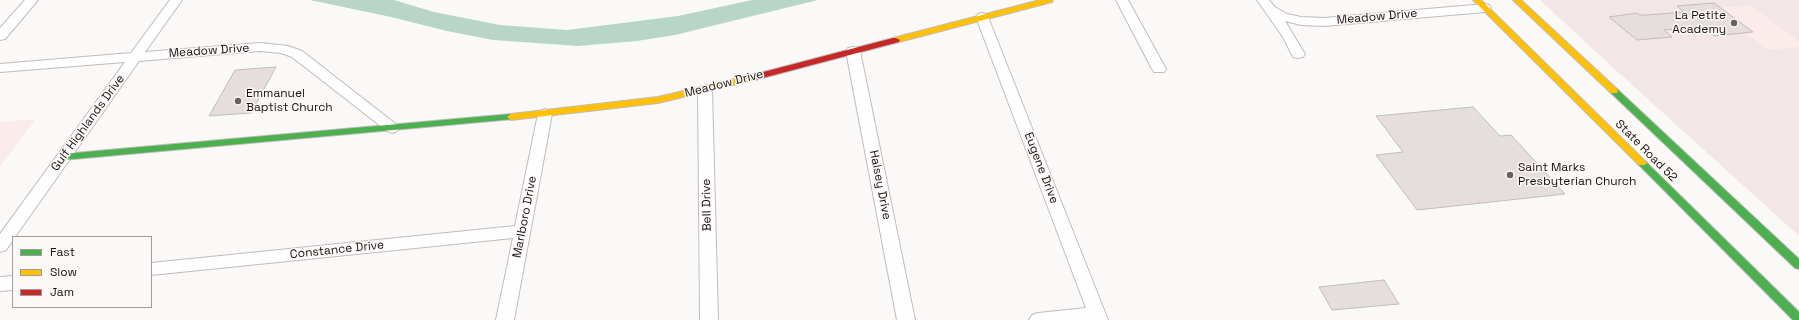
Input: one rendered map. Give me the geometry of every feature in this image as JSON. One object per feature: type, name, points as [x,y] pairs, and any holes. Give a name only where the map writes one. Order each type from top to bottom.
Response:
[{"type":"street","points":[[0,36],[32,0]]},
{"type":"street","name":"Gulf Highlands Drive","points":[[0,246],[176,0]]},
{"type":"street","name":"Meadow Drive","points":[[63,157],[545,114],[658,100],[705,90],[1049,0]]},
{"type":"street","points":[[1122,0],[1159,69]]},
{"type":"street","name":"State Road 52","points":[[1517,0],[1799,265]]},
{"type":"street","points":[[1481,4],[1503,12]]},
{"type":"street","name":"Meadow Drive","points":[[1267,5],[1283,17],[1295,20],[1324,22],[1481,4]]},
{"type":"street","name":"State Road 52","points":[[1481,4],[1799,319]]},
{"type":"street","name":"Meadow Drive","points":[[1267,5],[1289,37],[1298,54]]},
{"type":"street","name":"Eugene Drive","points":[[982,17],[1098,317]]},
{"type":"street","name":"Meadow Drive","points":[[0,68],[136,56],[260,48],[283,49],[297,54],[392,128]]},
{"type":"street","name":"Halsey Drive","points":[[853,51],[906,320]]},
{"type":"street","points":[[1595,87],[1625,113],[1665,139]]},
{"type":"street","name":"Bell Drive","points":[[705,90],[708,320]]},
{"type":"street","name":"Marlboro Drive","points":[[505,320],[545,114]]},
{"type":"street","name":"Constance Drive","points":[[152,269],[522,231]]},
{"type":"street","points":[[0,284],[12,283]]},
{"type":"street","points":[[1038,320],[1098,317]]},
{"type":"shaded area","points":[[310,0],[394,0],[434,12],[500,25],[567,30],[678,16],[752,0],[818,0],[675,35],[637,41],[578,46],[493,40]]},
{"type":"shaded area","points":[[1540,0],[1799,0],[1799,236],[1609,64]]},
{"type":"shaded area","points":[[1750,5],[1799,41],[1799,47],[1768,50],[1745,33],[1752,31],[1721,8]]},
{"type":"shaded area","points":[[36,119],[0,167],[0,122]]},
{"type":"building","points":[[1714,3],[1753,32],[1714,36],[1703,27],[1664,30],[1672,37],[1637,40],[1609,17],[1637,13],[1639,15],[1647,15],[1684,12],[1677,6]]},
{"type":"building","name":"Emmanuel Baptist Church","points":[[276,67],[251,113],[209,116],[235,70]]},
{"type":"building","name":"Saint Marks Presbyterian Church","points":[[1473,107],[1500,136],[1511,135],[1565,194],[1417,210],[1376,155],[1403,152],[1376,116]]},
{"type":"building","points":[[1384,280],[1399,304],[1332,310],[1319,287]]},
{"type":"traffic: fast","points":[[1614,91],[1799,265]]},
{"type":"traffic: fast","points":[[63,157],[511,117]]},
{"type":"traffic: fast","points":[[1642,163],[1799,319]]},
{"type":"traffic: slow","points":[[896,40],[1049,0]]},
{"type":"traffic: slow","points":[[1477,0],[1642,163]]},
{"type":"traffic: slow","points":[[1517,0],[1614,91]]},
{"type":"traffic: slow","points":[[511,117],[658,100],[755,77]]},
{"type":"traffic: jam","points":[[755,77],[896,40]]},
{"type":"place","name":"La Petite Academy","points":[[1734,23]]},
{"type":"place","name":"Emmanuel Baptist Church","points":[[238,101]]},
{"type":"place","name":"Saint Marks Presbyterian Church","points":[[1510,175]]}]
